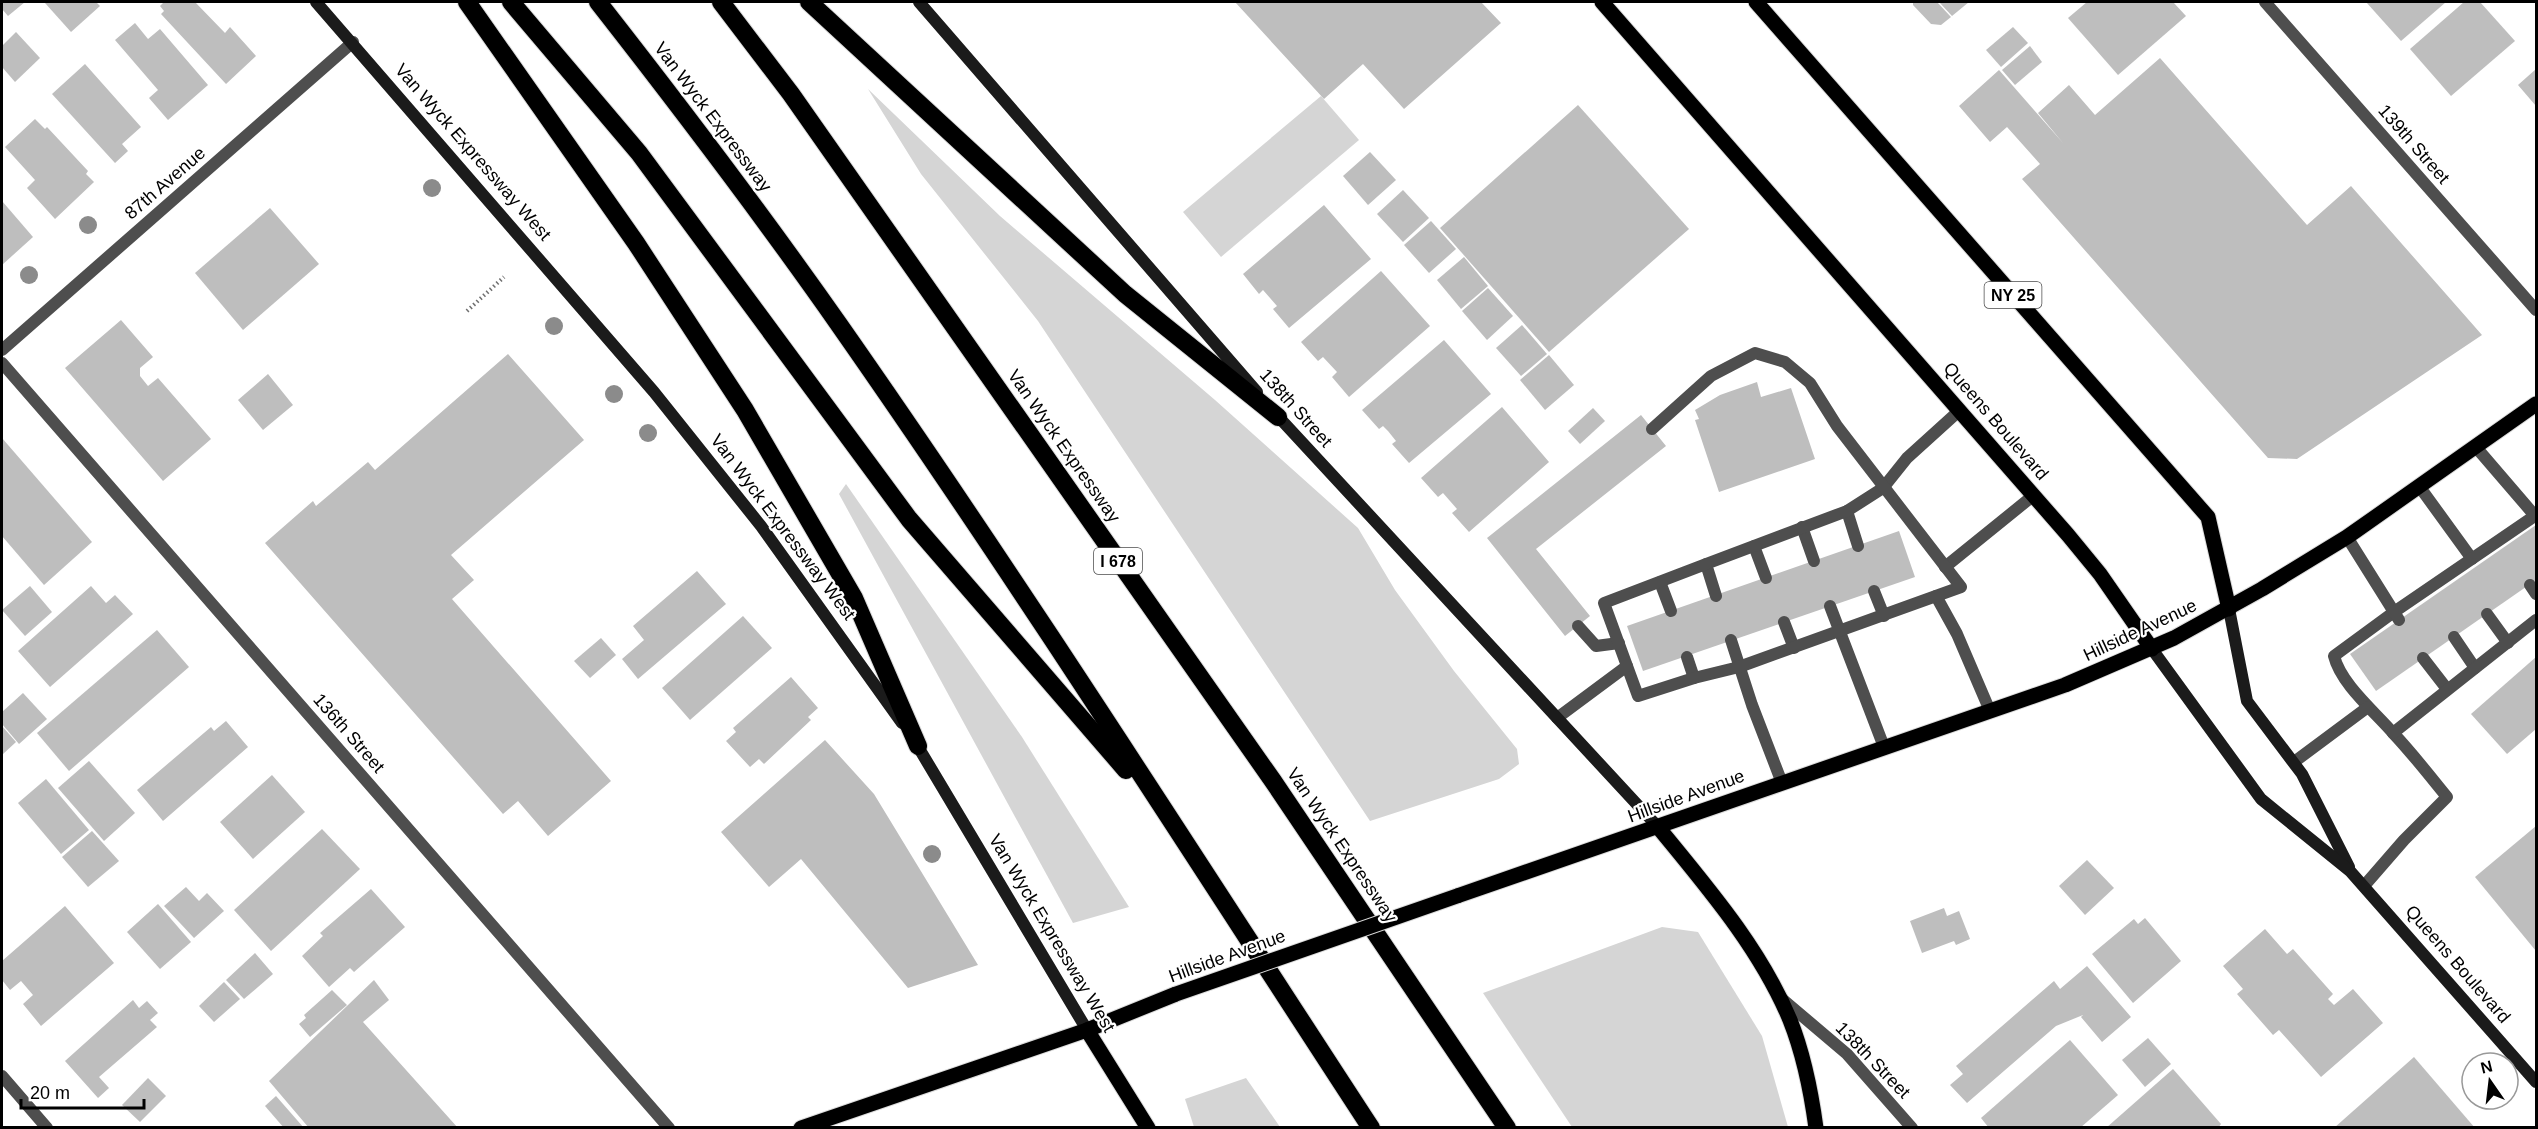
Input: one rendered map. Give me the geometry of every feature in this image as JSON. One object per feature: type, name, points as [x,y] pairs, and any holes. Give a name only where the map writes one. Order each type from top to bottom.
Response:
[{"type":"highway","points":[[467,2],[636,243],[745,410],[854,598],[918,746]]},
{"type":"highway","points":[[511,2],[639,153],[909,519],[1172,824]]},
{"type":"highway","name":"Van Wyck Expressway","points":[[598,2],[745,194],[840,327],[1008,574],[1371,1128]]},
{"type":"highway","name":"Van Wyck Expressway","points":[[721,2],[791,94],[1274,781],[1507,1128]]},
{"type":"highway","points":[[808,2],[1125,294],[1278,417]]},
{"type":"main road","name":"Van Wyck Expressway West","points":[[316,2],[654,392],[761,525],[918,746],[1148,1128]]},
{"type":"main road","name":"138th Street","points":[[919,2],[1278,417],[1658,827]]},
{"type":"main road","name":"Queens Boulevard","points":[[1602,2],[1960,410],[2100,574],[2261,800],[2350,871],[2536,1082]]},
{"type":"main road","name":"Queens Boulevard","points":[[1756,2],[2208,517],[2247,701],[2294,762],[2350,871]]},
{"type":"main road","name":"Hillside Avenue","points":[[801,1128],[1087,1030],[1176,994],[2065,685],[2152,649],[2229,609],[2347,537],[2475,446],[2534,409]]},
{"type":"main road","points":[[1658,827],[1713,894],[1779,996],[1801,1051],[1809,1082],[1816,1128]]},
{"type":"street","name":"139th Street","points":[[2265,2],[2536,310]]},
{"type":"street","name":"87th Avenue","points":[[2,350],[353,42]]},
{"type":"street","points":[[1652,429],[1710,376],[1755,352],[1785,362],[1810,382],[1837,426],[1883,488],[1961,587],[1739,667],[1694,678],[1638,696],[1604,603],[1846,511],[1883,488],[1907,458],[1960,410]]},
{"type":"street","name":"136th Street","points":[[2,363],[669,1128]]},
{"type":"street","points":[[2364,886],[2404,840],[2447,797],[2368,707],[2337,666],[2334,656],[2458,574],[2472,559],[2500,545],[2536,516],[2475,446]]},
{"type":"street","points":[[2419,486],[2472,559]]},
{"type":"street","points":[[1945,567],[2034,495]]},
{"type":"street","points":[[1846,511],[1858,546]]},
{"type":"street","points":[[1802,527],[1814,561]]},
{"type":"street","points":[[2347,537],[2397,616]]},
{"type":"street","points":[[1754,546],[1766,578]]},
{"type":"street","points":[[1706,564],[1716,596]]},
{"type":"street","points":[[1660,582],[1671,611]]},
{"type":"street","points":[[1874,591],[1884,616]]},
{"type":"street","points":[[1936,596],[1957,634],[1990,711]]},
{"type":"street","points":[[1830,606],[1884,747]]},
{"type":"street","points":[[2487,614],[2508,643]]},
{"type":"street","points":[[2393,733],[2536,620]]},
{"type":"street","points":[[1784,622],[1794,648]]},
{"type":"street","points":[[1578,626],[1596,646],[1619,643]]},
{"type":"street","points":[[2454,637],[2475,668]]},
{"type":"street","points":[[1731,640],[1782,783]]},
{"type":"street","points":[[1687,657],[1694,678]]},
{"type":"street","points":[[2423,658],[2447,689]]},
{"type":"street","points":[[1557,718],[1627,666]]},
{"type":"street","points":[[2294,762],[2368,707]]},
{"type":"street","name":"138th Street","points":[[1779,996],[1847,1054],[1912,1128]]},
{"type":"street","points":[[2,1076],[47,1128]]},
{"type":"path","points":[[467,311],[504,277]]},
{"type":"shaded area","points":[[868,89],[1000,216],[1215,400],[1358,528],[1395,590],[1454,671],[1517,749],[1519,764],[1499,779],[1370,821],[1038,321],[921,174]]},
{"type":"shaded area","points":[[1321,96],[1359,140],[1221,257],[1183,212]]},
{"type":"shaded area","points":[[846,484],[1022,737],[1129,907],[1073,923],[839,494]]},
{"type":"shaded area","points":[[1662,927],[1698,932],[1762,1036],[1788,1127],[1572,1127],[1483,993]]},
{"type":"shaded area","points":[[1246,1078],[1280,1127],[1194,1127],[1185,1099]]},
{"type":"building","points":[[2,2],[25,2],[8,16],[2,9]]},
{"type":"building","points":[[96,2],[100,6],[71,32],[45,3]]},
{"type":"building","points":[[164,2],[195,2],[225,33],[230,27],[256,56],[226,84],[161,14],[164,11],[160,6]]},
{"type":"building","points":[[1235,2],[1481,2],[1501,23],[1404,109],[1363,64],[1324,99]]},
{"type":"building","points":[[1913,2],[1937,2],[1951,17],[1941,25],[1931,24],[1913,5]]},
{"type":"building","points":[[1939,2],[1969,2],[1952,16]]},
{"type":"building","points":[[2087,2],[2173,2],[2186,16],[2118,75],[2068,18]]},
{"type":"building","points":[[2366,2],[2446,2],[2401,41]]},
{"type":"building","points":[[2464,2],[2480,2],[2515,41],[2451,96],[2410,49]]},
{"type":"building","points":[[135,23],[148,39],[160,29],[208,85],[168,120],[149,98],[158,90],[115,40]]},
{"type":"building","points":[[2013,27],[2028,43],[2001,67],[1986,50]]},
{"type":"building","points":[[16,32],[40,58],[15,82],[2,67],[2,46]]},
{"type":"building","points":[[2030,46],[2042,62],[2015,85],[2002,70]]},
{"type":"building","points":[[2160,58],[2307,225],[2351,186],[2482,335],[2297,459],[2268,458],[2022,179],[2040,164],[2007,127],[1990,142],[1959,106],[1999,70],[2063,143],[2038,113],[2069,85],[2095,115]]},
{"type":"building","points":[[85,64],[141,127],[122,144],[128,151],[115,163],[52,94]]},
{"type":"building","points":[[2536,69],[2536,106],[2518,85]]},
{"type":"building","points":[[1578,105],[1689,229],[1549,352],[1440,228]]},
{"type":"building","points":[[35,119],[45,129],[47,127],[88,171],[86,174],[94,182],[55,219],[27,188],[35,180],[5,147]]},
{"type":"building","points":[[1370,152],[1396,180],[1368,205],[1343,176]]},
{"type":"building","points":[[1403,190],[1429,218],[1403,242],[1377,214]]},
{"type":"building","points":[[2,201],[33,237],[2,265]]},
{"type":"building","points":[[1324,205],[1371,259],[1289,328],[1273,309],[1277,306],[1263,290],[1259,294],[1243,274]]},
{"type":"building","points":[[270,208],[319,264],[243,330],[195,273]]},
{"type":"building","points":[[1431,221],[1456,249],[1429,273],[1404,245]]},
{"type":"building","points":[[1464,257],[1488,286],[1461,309],[1437,280]]},
{"type":"building","points":[[1381,271],[1430,326],[1349,397],[1332,377],[1337,372],[1323,357],[1318,361],[1301,342]]},
{"type":"building","points":[[1488,288],[1513,316],[1487,340],[1462,311]]},
{"type":"building","points":[[121,320],[153,357],[140,368],[140,376],[148,386],[158,378],[211,439],[163,481],[65,368]]},
{"type":"building","points":[[1522,325],[1547,354],[1521,376],[1496,348]]},
{"type":"building","points":[[1444,340],[1491,394],[1409,463],[1392,444],[1396,441],[1388,431],[1383,426],[1379,429],[1362,410]]},
{"type":"building","points":[[508,354],[584,440],[451,555],[474,580],[452,599],[611,781],[548,836],[518,801],[503,814],[265,543],[313,501],[316,506],[368,462],[375,470]]},
{"type":"building","points":[[1549,355],[1574,385],[1545,410],[1520,380]]},
{"type":"building","points":[[268,374],[293,405],[263,430],[238,400]]},
{"type":"building","points":[[1757,382],[1761,397],[1791,388],[1815,459],[1719,492],[1695,420],[1699,419],[1695,410],[1720,395]]},
{"type":"building","points":[[1502,407],[1549,462],[1469,532],[1452,513],[1457,509],[1443,493],[1438,497],[1421,478]]},
{"type":"building","points":[[1593,408],[1605,421],[1580,444],[1568,431]]},
{"type":"building","points":[[1641,415],[1666,446],[1536,549],[1590,616],[1565,636],[1487,538]]},
{"type":"building","points":[[2,438],[92,542],[44,585],[2,536]]},
{"type":"building","points":[[2536,525],[2536,580],[2376,691],[2350,654]]},
{"type":"building","points":[[1899,531],[1915,577],[1643,671],[1627,626]]},
{"type":"building","points":[[697,571],[726,604],[638,679],[622,659],[644,640],[633,626]]},
{"type":"building","points":[[30,586],[52,612],[25,636],[2,610]]},
{"type":"building","points":[[91,586],[106,603],[115,595],[133,614],[50,687],[18,651]]},
{"type":"building","points":[[743,616],[772,648],[690,720],[662,688]]},
{"type":"building","points":[[157,630],[189,667],[69,771],[37,733]]},
{"type":"building","points":[[601,638],[616,655],[590,678],[574,661]]},
{"type":"building","points":[[2536,657],[2536,729],[2507,754],[2471,714]]},
{"type":"building","points":[[791,677],[818,708],[808,717],[811,720],[764,764],[759,759],[750,767],[726,741],[736,732],[733,728]]},
{"type":"building","points":[[23,693],[47,719],[19,744],[2,724],[2,712]]},
{"type":"building","points":[[226,721],[248,747],[163,821],[137,790],[211,727],[214,731]]},
{"type":"building","points":[[2,726],[16,742],[2,755]]},
{"type":"building","points":[[825,740],[874,794],[978,965],[908,988],[801,859],[769,887],[721,832]]},
{"type":"building","points":[[89,761],[135,813],[104,841],[58,788]]},
{"type":"building","points":[[272,775],[305,812],[253,859],[220,822]]},
{"type":"building","points":[[46,779],[89,830],[61,854],[18,803]]},
{"type":"building","points":[[2536,826],[2536,951],[2475,877]]},
{"type":"building","points":[[322,829],[360,869],[271,951],[234,910]]},
{"type":"building","points":[[92,831],[119,861],[88,887],[62,857]]},
{"type":"building","points":[[2087,860],[2114,888],[2085,915],[2059,886]]},
{"type":"building","points":[[186,887],[199,901],[207,893],[224,911],[194,938],[164,906]]},
{"type":"building","points":[[371,889],[405,927],[354,972],[350,968],[329,987],[302,956],[323,936],[320,933]]},
{"type":"building","points":[[158,904],[191,942],[160,969],[127,932]]},
{"type":"building","points":[[65,906],[114,963],[41,1026],[23,1004],[33,995],[21,981],[10,990],[2,980],[2,961]]},
{"type":"building","points":[[1944,908],[1947,916],[1959,911],[1970,939],[1956,945],[1954,941],[1922,953],[1910,921]]},
{"type":"building","points":[[2145,918],[2181,961],[2133,1003],[2092,954],[2134,919],[2138,924]]},
{"type":"building","points":[[2265,929],[2287,954],[2293,949],[2333,994],[2328,999],[2334,1005],[2353,989],[2383,1023],[2321,1077],[2279,1030],[2273,1035],[2237,994],[2243,989],[2223,966]]},
{"type":"building","points":[[255,953],[273,974],[244,999],[226,980]]},
{"type":"building","points":[[2087,966],[2131,1017],[2102,1042],[2081,1017],[2083,1015],[2056,1026],[1967,1103],[1950,1085],[1963,1074],[1956,1066],[2054,981],[2060,989]]},
{"type":"building","points":[[374,980],[389,1000],[363,1022],[458,1128],[309,1128],[269,1081]]},
{"type":"building","points":[[224,982],[240,999],[214,1022],[199,1006]]},
{"type":"building","points":[[332,990],[347,1005],[310,1037],[299,1024],[306,1018],[304,1015]]},
{"type":"building","points":[[133,1000],[139,1008],[147,1001],[158,1013],[150,1020],[157,1027],[99,1077],[109,1088],[98,1098],[65,1061]]},
{"type":"building","points":[[2148,1038],[2171,1064],[2145,1087],[2122,1060]]},
{"type":"building","points":[[2070,1040],[2118,1095],[2080,1128],[1989,1128],[1981,1118]]},
{"type":"building","points":[[2414,1057],[2475,1128],[2334,1128]]},
{"type":"building","points":[[2173,1069],[2221,1124],[2218,1128],[2106,1128]]},
{"type":"building","points":[[148,1078],[166,1096],[140,1122],[122,1105]]},
{"type":"building","points":[[276,1096],[304,1128],[284,1128],[265,1106]]}]
